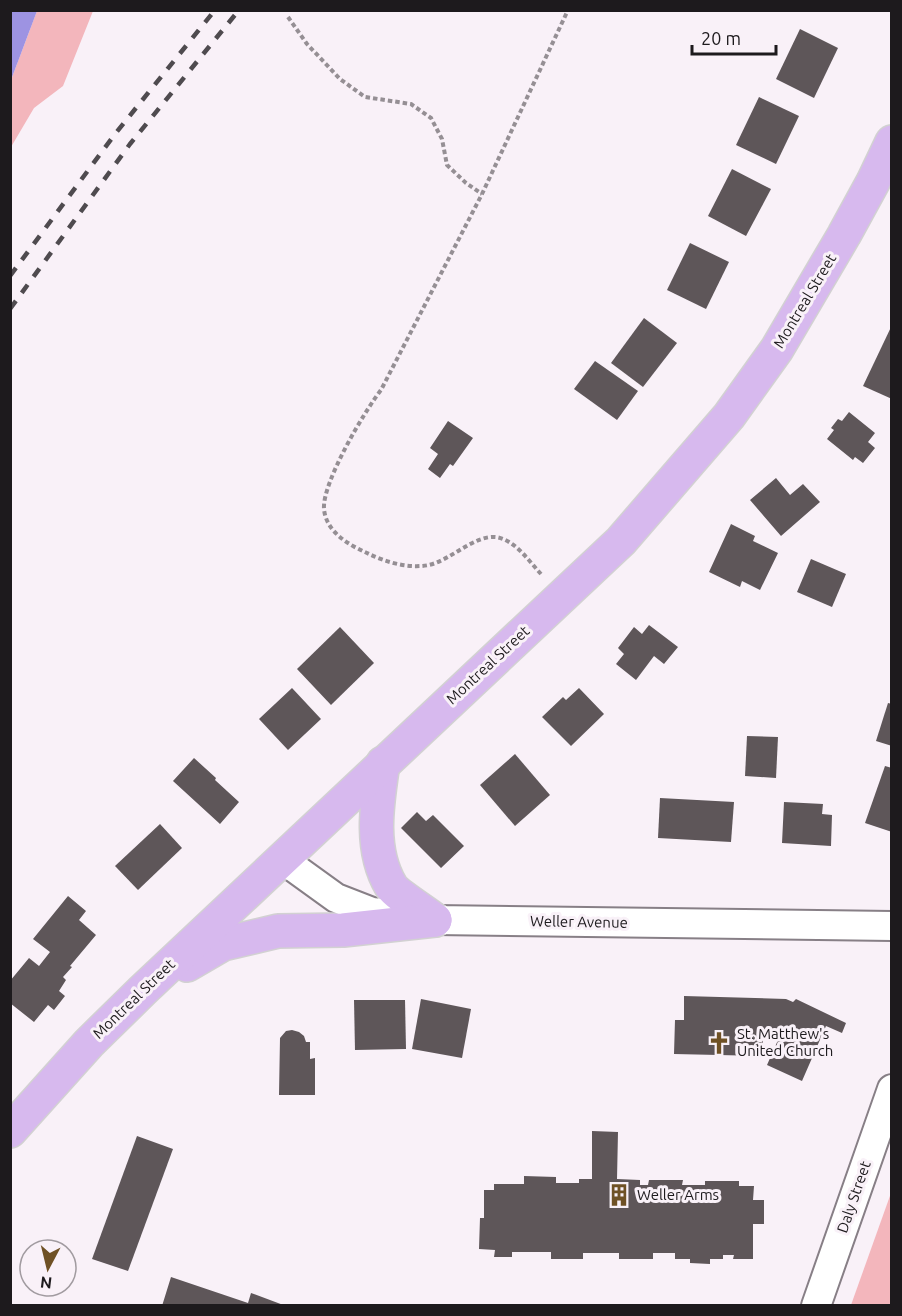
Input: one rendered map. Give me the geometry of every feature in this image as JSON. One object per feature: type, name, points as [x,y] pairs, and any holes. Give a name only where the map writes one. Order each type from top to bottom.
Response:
[{"type":"main road","name":"Montreal Street","points":[[10,1131],[89,1043],[143,990],[621,541],[729,416],[777,349],[844,235],[873,182],[891,142]]},
{"type":"main road","points":[[383,763],[376,807],[378,852],[391,888],[435,920]]},
{"type":"main road","points":[[143,990],[223,944],[278,931],[343,930],[435,920]]},
{"type":"street","name":"Weller Avenue","points":[[282,859],[336,898],[372,912],[435,920],[891,926]]},
{"type":"street","name":"Daly Street","points":[[816,1305],[891,1089]]},
{"type":"path","points":[[561,597],[507,540],[495,537],[482,538],[444,560],[428,565],[410,566],[382,559],[350,546],[329,524],[324,509],[328,490],[341,457],[367,408],[381,390],[482,194],[568,10]]},
{"type":"path","points":[[288,17],[307,44],[340,79],[365,97],[411,104],[431,118],[442,139],[447,165],[482,194]]},
{"type":"shaded area","points":[[10,11],[37,11],[11,80]]},
{"type":"shaded area","points":[[37,11],[93,11],[63,86],[34,108],[11,147],[11,80]]},
{"type":"shaded area","points":[[891,1193],[891,1305],[851,1305]]},
{"type":"building","points":[[800,29],[838,48],[814,98],[776,79]]},
{"type":"building","points":[[759,97],[799,116],[776,164],[736,145]]},
{"type":"building","points":[[732,169],[771,189],[746,236],[708,216]]},
{"type":"building","points":[[690,243],[729,262],[706,309],[667,290]]},
{"type":"building","points":[[644,318],[677,343],[643,387],[611,363]]},
{"type":"building","points":[[892,325],[892,399],[863,386]]},
{"type":"building","points":[[595,361],[638,391],[617,420],[574,389]]},
{"type":"building","points":[[849,412],[875,433],[868,442],[875,448],[863,463],[855,457],[853,460],[827,439],[838,419],[842,421]]},
{"type":"building","points":[[448,421],[473,438],[453,466],[450,464],[440,478],[428,469],[438,454],[430,448]]},
{"type":"building","points":[[776,478],[790,495],[803,484],[820,502],[781,536],[750,500]]},
{"type":"building","points":[[731,524],[755,536],[753,541],[778,553],[760,590],[742,581],[740,587],[709,572]]},
{"type":"building","points":[[811,559],[846,574],[832,607],[797,592]]},
{"type":"building","points":[[649,625],[678,647],[664,664],[654,656],[636,680],[616,664],[624,654],[618,648],[634,627],[642,634]]},
{"type":"building","points":[[340,627],[374,663],[331,705],[297,669]]},
{"type":"building","points":[[292,688],[321,719],[288,750],[259,719]]},
{"type":"building","points":[[579,688],[604,714],[571,746],[542,717],[563,697],[566,700]]},
{"type":"building","points":[[888,703],[892,704],[892,746],[876,741]]},
{"type":"building","points":[[747,736],[778,737],[776,778],[745,776]]},
{"type":"building","points":[[515,754],[550,795],[515,826],[480,785]]},
{"type":"building","points":[[194,758],[239,802],[220,824],[173,781]]},
{"type":"building","points":[[885,766],[892,768],[892,832],[865,823]]},
{"type":"building","points":[[660,798],[734,802],[731,842],[658,838]]},
{"type":"building","points":[[784,802],[823,804],[822,814],[832,815],[831,846],[782,843]]},
{"type":"building","points":[[417,812],[426,821],[433,815],[464,846],[441,868],[401,828]]},
{"type":"building","points":[[160,824],[182,848],[138,890],[115,866]]},
{"type":"building","points":[[68,896],[86,911],[79,920],[96,935],[63,977],[66,980],[59,991],[65,996],[54,1010],[48,1005],[34,1022],[10,1003],[10,981],[29,958],[39,966],[50,952],[33,939]]},
{"type":"building","name":"St. Matthew's United Church","points":[[684,996],[786,999],[793,1002],[796,999],[846,1023],[842,1033],[826,1026],[802,1081],[767,1065],[782,1031],[763,1030],[763,1056],[674,1054],[675,1020],[684,1020]]},
{"type":"building","points":[[421,999],[471,1009],[462,1058],[412,1049]]},
{"type":"building","points":[[354,1000],[405,1000],[406,1049],[355,1050]]},
{"type":"building","points":[[292,1030],[304,1036],[306,1042],[310,1042],[310,1059],[315,1058],[315,1095],[279,1095],[280,1038],[286,1031]]},
{"type":"building","name":"Weller Arms","points":[[592,1131],[618,1132],[617,1179],[640,1180],[640,1185],[648,1185],[649,1180],[683,1180],[682,1185],[705,1185],[705,1181],[739,1181],[739,1186],[754,1186],[753,1200],[764,1200],[764,1224],[753,1224],[753,1259],[733,1259],[734,1255],[723,1255],[723,1259],[710,1259],[710,1264],[690,1263],[690,1259],[675,1259],[675,1253],[653,1253],[653,1259],[619,1259],[619,1253],[583,1253],[583,1259],[551,1259],[551,1252],[512,1252],[512,1257],[494,1257],[495,1250],[479,1249],[480,1218],[484,1218],[484,1190],[494,1190],[494,1184],[524,1184],[524,1176],[556,1177],[556,1183],[579,1183],[579,1179],[592,1179]]},
{"type":"building","points":[[137,1136],[173,1149],[128,1271],[92,1259]]},
{"type":"building","points":[[171,1277],[248,1303],[251,1293],[286,1306],[162,1306]]},
{"type":"railway","points":[[10,276],[115,134],[215,10]]},
{"type":"railway","points":[[10,309],[130,144],[239,10]]},
{"type":"place","name":"St. Matthew's United Church","points":[[719,1043]]},
{"type":"place","name":"Weller Arms","points":[[619,1195]]}]
